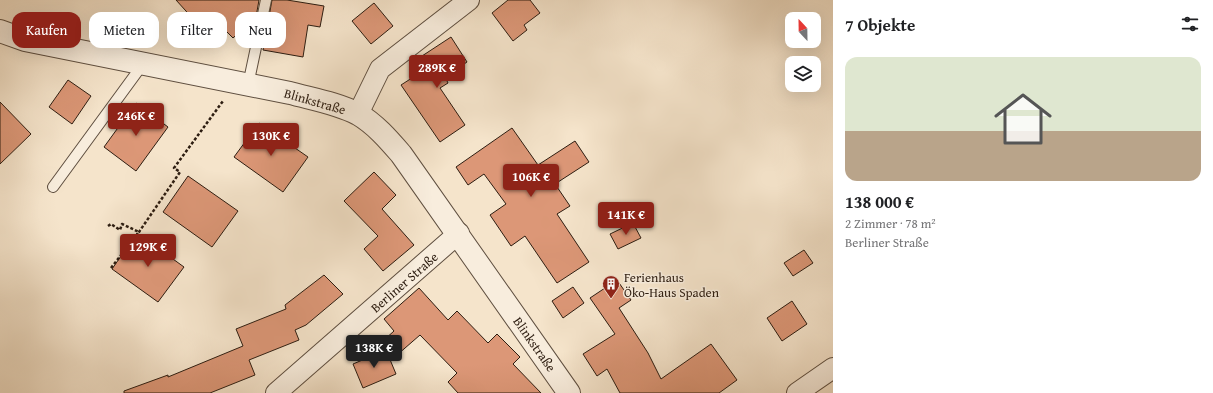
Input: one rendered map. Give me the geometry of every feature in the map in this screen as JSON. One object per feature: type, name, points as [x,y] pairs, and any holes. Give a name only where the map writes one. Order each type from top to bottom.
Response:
[{"type":"street","points":[[358,114],[380,69],[469,0]]},
{"type":"street","name":"Blinkstraße","points":[[0,31],[25,40],[325,102],[358,114],[380,130],[401,154],[458,233],[569,393]]},
{"type":"street","name":"Berliner Straße","points":[[276,393],[458,233]]},
{"type":"street","points":[[797,393],[833,368]]},
{"type":"lane","points":[[242,84],[266,0]]},
{"type":"lane","points":[[53,187],[143,64]]},
{"type":"path","points":[[110,268],[139,232],[180,172],[174,168],[242,84]]},
{"type":"path","points":[[108,226],[111,224],[120,230],[122,224],[139,232]]},
{"type":"building","points":[[176,0],[259,0],[257,12],[235,12],[235,36],[233,38],[227,32],[227,12],[187,12]]},
{"type":"building","points":[[272,0],[287,0],[324,6],[320,27],[308,25],[303,57],[263,50],[263,48],[286,48],[286,12],[270,12]]},
{"type":"building","points":[[508,0],[530,0],[540,13],[524,25],[527,30],[513,41],[492,13]]},
{"type":"building","points":[[374,3],[393,26],[371,44],[352,21]]},
{"type":"building","points":[[451,37],[467,62],[445,77],[448,83],[440,88],[465,125],[440,142],[401,85],[429,67],[422,56]]},
{"type":"building","points":[[68,80],[91,96],[72,124],[49,107]]},
{"type":"building","points":[[0,102],[31,134],[0,164]]},
{"type":"building","points":[[136,103],[168,127],[136,171],[104,147]]},
{"type":"building","points":[[259,123],[308,157],[283,192],[234,157]]},
{"type":"building","points":[[512,128],[538,165],[575,141],[589,162],[555,184],[570,206],[557,214],[589,262],[557,283],[525,236],[511,246],[490,215],[506,204],[484,174],[468,185],[456,167]]},
{"type":"building","points":[[374,172],[396,195],[382,209],[414,245],[383,271],[364,249],[378,236],[344,201]]},
{"type":"building","points":[[188,176],[238,211],[212,247],[163,212]]},
{"type":"building","points":[[633,223],[641,238],[618,249],[610,234]]},
{"type":"building","points":[[137,233],[184,267],[158,302],[112,269]]},
{"type":"building","points":[[804,250],[813,263],[793,276],[784,263]]},
{"type":"building","points":[[324,275],[343,294],[306,325],[295,330],[299,340],[249,360],[255,375],[210,393],[124,393],[124,391],[168,375],[168,377],[243,346],[236,329],[286,309],[285,305]]},
{"type":"building","points":[[617,280],[631,300],[619,308],[648,353],[661,379],[711,344],[737,380],[719,393],[620,393],[607,369],[597,376],[583,354],[615,334],[590,298]]},
{"type":"building","points":[[573,287],[584,303],[563,318],[552,301]]},
{"type":"building","points":[[419,288],[448,320],[457,311],[488,343],[497,334],[520,357],[513,364],[541,393],[458,393],[448,382],[457,373],[420,335],[397,355],[384,340],[394,331],[384,319]]},
{"type":"building","points":[[792,301],[807,324],[782,341],[767,318]]},
{"type":"building","points":[[386,350],[396,374],[363,388],[353,364]]},
{"type":"place","name":"Ferienhaus Öko-Haus Spaden","points":[[611,299]]}]
